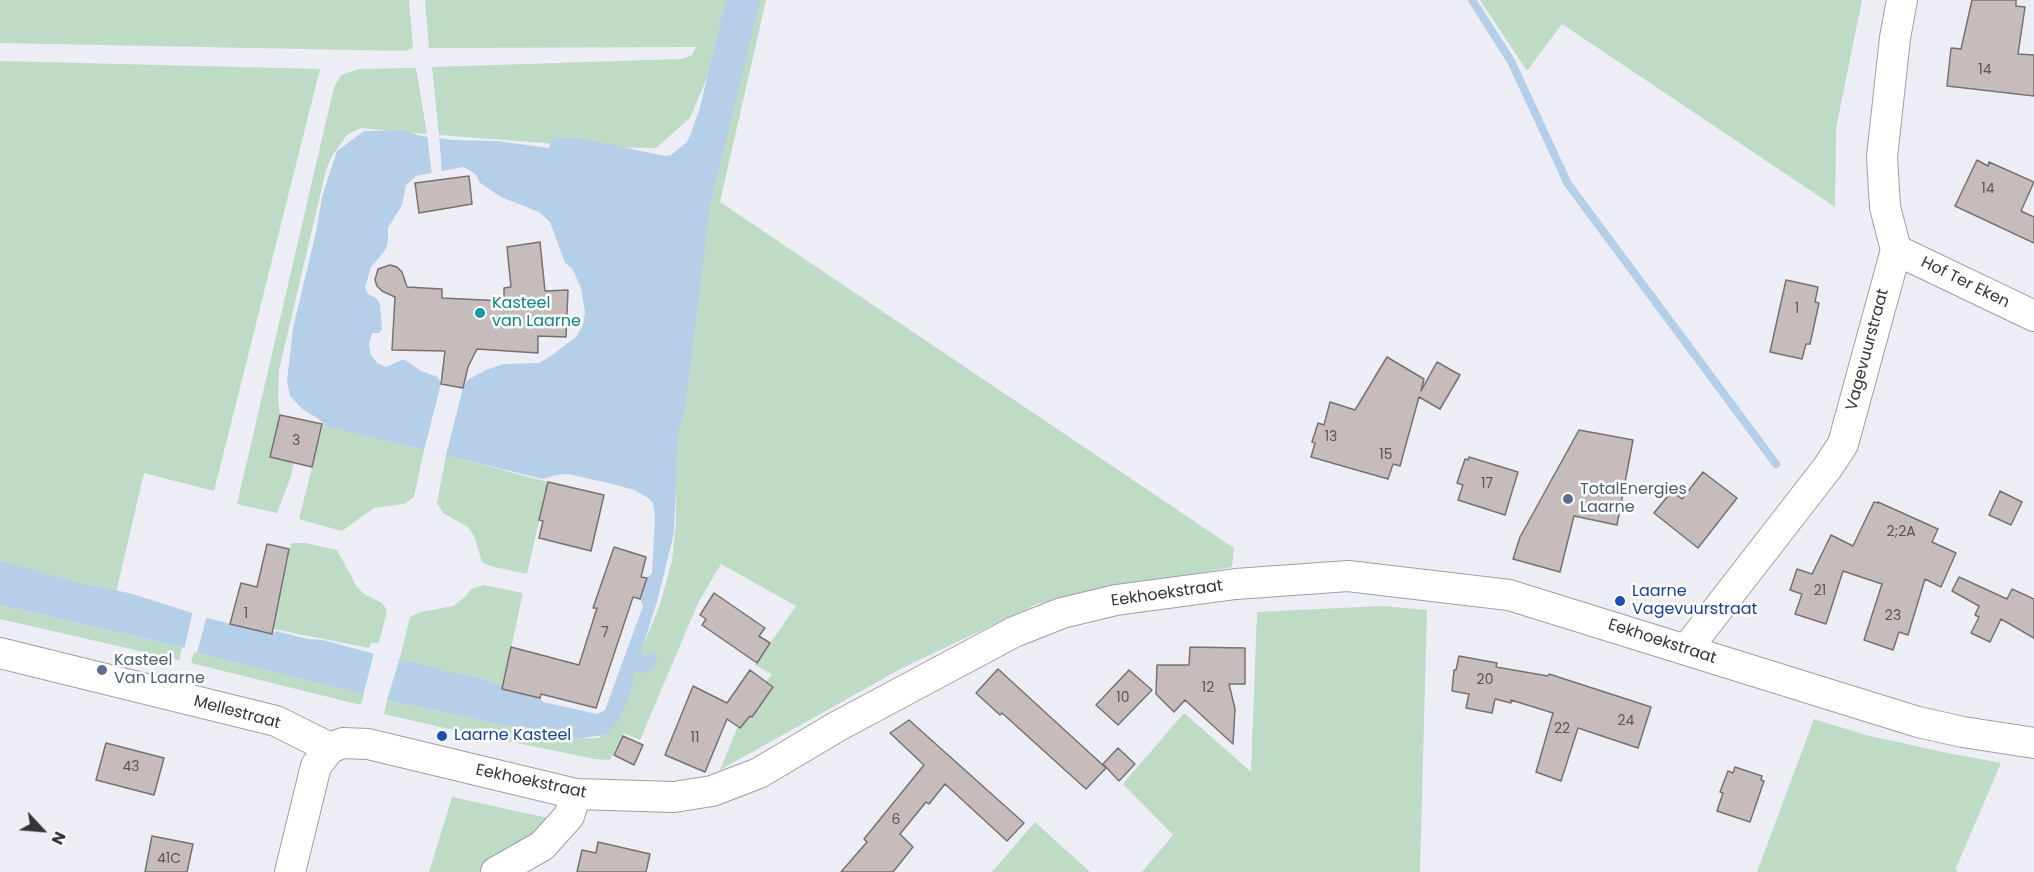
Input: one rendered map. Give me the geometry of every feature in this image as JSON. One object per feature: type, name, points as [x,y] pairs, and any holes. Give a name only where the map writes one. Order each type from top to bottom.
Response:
[{"type":"street","name":"Vagevuurstraat","points":[[1686,650],[1843,444],[1896,250],[1886,207],[1882,157],[1895,38],[1902,0]]},
{"type":"street","name":"Hof Ter Eken","points":[[1896,250],[2034,316]]},
{"type":"street","name":"Eekhoekstraat","points":[[330,748],[343,743],[368,744],[576,794],[674,797],[712,791],[759,773],[838,726],[1024,628],[1062,613],[1116,600],[1236,584],[1348,576],[1509,595],[1918,722],[1963,732],[2034,743]]},
{"type":"street","name":"Mellestraat","points":[[0,653],[276,721],[330,748]]},
{"type":"street","points":[[290,872],[316,766],[330,748]]},
{"type":"street","points":[[496,872],[542,846],[569,816],[576,794]]},
{"type":"green space","points":[[0,0],[409,0],[413,48],[405,51],[0,43]]},
{"type":"green space","points":[[425,0],[729,0],[715,59],[690,118],[656,148],[595,147],[439,135],[432,67],[682,59],[692,55],[696,47],[429,48]]},
{"type":"green space","points":[[755,0],[766,0],[720,202],[1234,548],[1232,567],[1037,604],[904,667],[720,770],[745,709],[772,674],[755,665],[796,606],[721,564],[699,601],[640,740],[624,733],[610,760],[595,759],[384,714],[387,700],[569,739],[599,738],[612,724],[660,604],[672,561],[676,523],[675,375],[718,151]]},
{"type":"green space","points":[[1480,0],[1862,0],[1836,128],[1835,207],[1562,24],[1527,71]]},
{"type":"green space","points":[[0,61],[320,69],[214,491],[144,473],[115,597],[0,569]]},
{"type":"green space","points":[[416,68],[427,134],[361,128],[347,135],[332,156],[326,170],[279,370],[280,415],[270,457],[294,462],[291,476],[277,513],[237,504],[334,87],[341,75],[359,69]]},
{"type":"green space","points":[[323,424],[424,450],[414,497],[404,504],[374,508],[342,531],[299,519]]},
{"type":"green space","points":[[446,455],[548,482],[527,574],[490,566],[482,562],[474,536],[468,527],[443,513],[437,503]]},
{"type":"green space","points":[[291,543],[305,543],[337,550],[357,587],[364,594],[382,603],[387,610],[378,643],[371,643],[369,648],[273,629]]},
{"type":"green space","points":[[484,585],[523,593],[503,685],[399,661],[410,617],[421,612],[453,606],[471,589]]},
{"type":"green space","points":[[0,605],[182,647],[179,660],[0,619]]},
{"type":"green space","points":[[1382,606],[1427,610],[1420,872],[1142,872],[1173,835],[1123,784],[1184,713],[1251,772],[1257,612]]},
{"type":"green space","points":[[194,652],[364,694],[361,705],[191,663]]},
{"type":"green space","points":[[1814,719],[1866,735],[2001,763],[1956,868],[1957,872],[1757,872]]},
{"type":"green space","points":[[452,797],[557,820],[486,872],[429,872]]},
{"type":"green space","points":[[1035,822],[1090,872],[992,872]]},
{"type":"water","points":[[726,0],[760,0],[710,206],[685,409],[678,431],[674,533],[658,598],[641,653],[642,656],[654,652],[657,655],[656,661],[654,667],[648,672],[641,673],[635,670],[631,691],[620,718],[609,732],[604,735],[576,739],[498,724],[387,700],[197,653],[182,647],[0,605],[0,561],[83,584],[129,593],[215,620],[272,634],[276,631],[308,639],[323,640],[465,675],[503,685],[502,689],[540,698],[543,702],[597,714],[605,710],[643,606],[640,599],[647,578],[652,573],[655,517],[653,503],[634,490],[613,484],[568,474],[543,479],[326,426],[303,410],[290,396],[287,381],[293,328],[322,197],[337,151],[364,131],[403,130],[421,136],[454,140],[497,141],[549,148],[553,137],[578,138],[665,156],[671,155],[687,142],[700,107]],"holes":[[[463,167],[477,176],[479,182],[501,197],[539,212],[550,222],[565,263],[572,268],[581,288],[585,312],[583,325],[577,336],[551,356],[539,363],[503,364],[486,370],[467,380],[463,388],[441,384],[438,377],[421,371],[405,360],[386,367],[377,363],[371,355],[369,344],[372,333],[379,333],[382,329],[380,304],[376,298],[368,294],[365,288],[371,267],[386,249],[388,228],[402,205],[406,185],[416,176]]]},
{"type":"pier","points":[[427,134],[439,135],[442,174],[432,176]]},
{"type":"pier","points":[[441,384],[463,388],[446,455],[424,450]]},
{"type":"pier","points":[[193,610],[207,615],[197,653],[184,650]]},
{"type":"pier","points":[[374,653],[399,661],[386,703],[363,696]]},
{"type":"building","points":[[1972,0],[2016,0],[2016,6],[2025,7],[2018,54],[2034,55],[2034,96],[1947,86],[1951,48],[1961,49]]},
{"type":"building","points":[[1977,160],[1988,166],[1989,162],[2034,182],[2021,211],[2034,217],[2034,243],[1955,206]]},
{"type":"building","points":[[469,176],[472,204],[419,213],[415,183]]},
{"type":"building","name":"Kasteel van Laarne","points":[[540,242],[545,291],[568,290],[566,337],[538,336],[538,353],[477,349],[468,367],[463,388],[441,384],[445,351],[392,350],[395,297],[377,286],[375,280],[378,269],[390,265],[397,267],[402,272],[407,287],[442,289],[442,298],[504,301],[504,288],[511,287],[507,247]]},
{"type":"building","points":[[1786,280],[1818,287],[1815,302],[1819,303],[1810,344],[1806,344],[1802,359],[1770,352]]},
{"type":"building","points":[[1387,357],[1424,379],[1421,391],[1437,362],[1460,375],[1440,409],[1419,397],[1400,466],[1393,464],[1388,479],[1311,457],[1315,443],[1312,442],[1318,423],[1324,425],[1330,402],[1355,410]]},
{"type":"building","points":[[280,415],[322,424],[312,467],[270,457]]},
{"type":"building","points":[[1579,430],[1633,440],[1617,525],[1574,516],[1560,572],[1513,559],[1520,537]]},
{"type":"building","points":[[1469,457],[1518,472],[1505,515],[1458,500],[1463,485],[1457,483],[1465,459],[1468,460]]},
{"type":"building","points":[[1703,472],[1737,498],[1698,548],[1654,513],[1672,491],[1682,499]]},
{"type":"building","points":[[548,482],[604,495],[591,551],[539,538],[543,521],[539,520]]},
{"type":"building","points":[[2000,491],[2022,502],[2011,525],[1989,515]]},
{"type":"building","points":[[1874,502],[1938,529],[1932,542],[1956,553],[1941,587],[1925,579],[1908,635],[1899,632],[1893,650],[1864,640],[1882,584],[1843,571],[1826,624],[1795,614],[1802,594],[1790,590],[1797,569],[1812,574],[1831,535],[1853,546]]},
{"type":"building","points":[[267,544],[289,549],[272,634],[230,624],[241,583],[257,587]]},
{"type":"building","points":[[614,547],[646,557],[641,577],[647,578],[640,599],[633,597],[596,708],[541,694],[540,698],[502,689],[511,647],[579,665],[597,608],[593,608]]},
{"type":"building","points":[[1959,577],[2007,599],[2012,589],[2034,599],[2034,638],[2001,619],[1990,642],[1971,633],[1979,617],[1975,615],[1979,606],[1952,591]]},
{"type":"building","points":[[714,593],[765,628],[759,636],[770,643],[757,663],[702,625],[706,619],[700,615]]},
{"type":"building","points":[[1190,647],[1245,648],[1245,684],[1229,684],[1235,709],[1233,744],[1185,700],[1174,712],[1156,694],[1157,665],[1189,665]]},
{"type":"building","points":[[1459,656],[1497,663],[1496,667],[1548,676],[1549,674],[1651,707],[1638,748],[1578,728],[1561,781],[1536,772],[1553,713],[1511,700],[1511,703],[1495,699],[1492,713],[1466,708],[1469,694],[1452,691],[1454,670],[1456,670]]},
{"type":"building","points":[[998,669],[1106,768],[1086,789],[1002,713],[1000,715],[976,693]]},
{"type":"building","points":[[750,670],[773,687],[752,717],[750,716],[740,728],[727,719],[705,772],[665,755],[693,686],[727,703]]},
{"type":"building","points":[[1129,670],[1152,690],[1118,725],[1096,705]]},
{"type":"building","points":[[909,720],[1024,823],[1007,841],[945,784],[929,804],[926,802],[900,834],[913,847],[893,872],[841,872],[867,842],[864,839],[924,765],[890,733]]},
{"type":"building","points":[[623,736],[643,745],[634,765],[614,755]]},
{"type":"building","points":[[106,743],[164,758],[154,795],[96,780]]},
{"type":"building","points":[[1118,748],[1135,764],[1119,781],[1103,764]]},
{"type":"building","points":[[1735,767],[1762,776],[1761,780],[1764,781],[1750,822],[1717,811],[1723,793],[1720,792],[1728,771],[1733,773]]},
{"type":"building","points":[[152,836],[193,844],[187,872],[145,872]]},
{"type":"building","points":[[598,842],[650,854],[646,872],[577,872],[582,850],[596,853]]},
{"type":"waterway","points":[[1472,0],[1511,61],[1568,184],[1776,464]]},
{"type":"place","name":"Kasteel van Laarne","points":[[480,313]]},
{"type":"place","name":"TotalEnergies Laarne","points":[[1568,499]]},
{"type":"place","name":"Laarne Vagevuurstraat","points":[[1620,601]]},
{"type":"place","name":"Kasteel Van Laarne","points":[[102,670]]},
{"type":"place","name":"Laarne Kasteel","points":[[442,736]]}]
